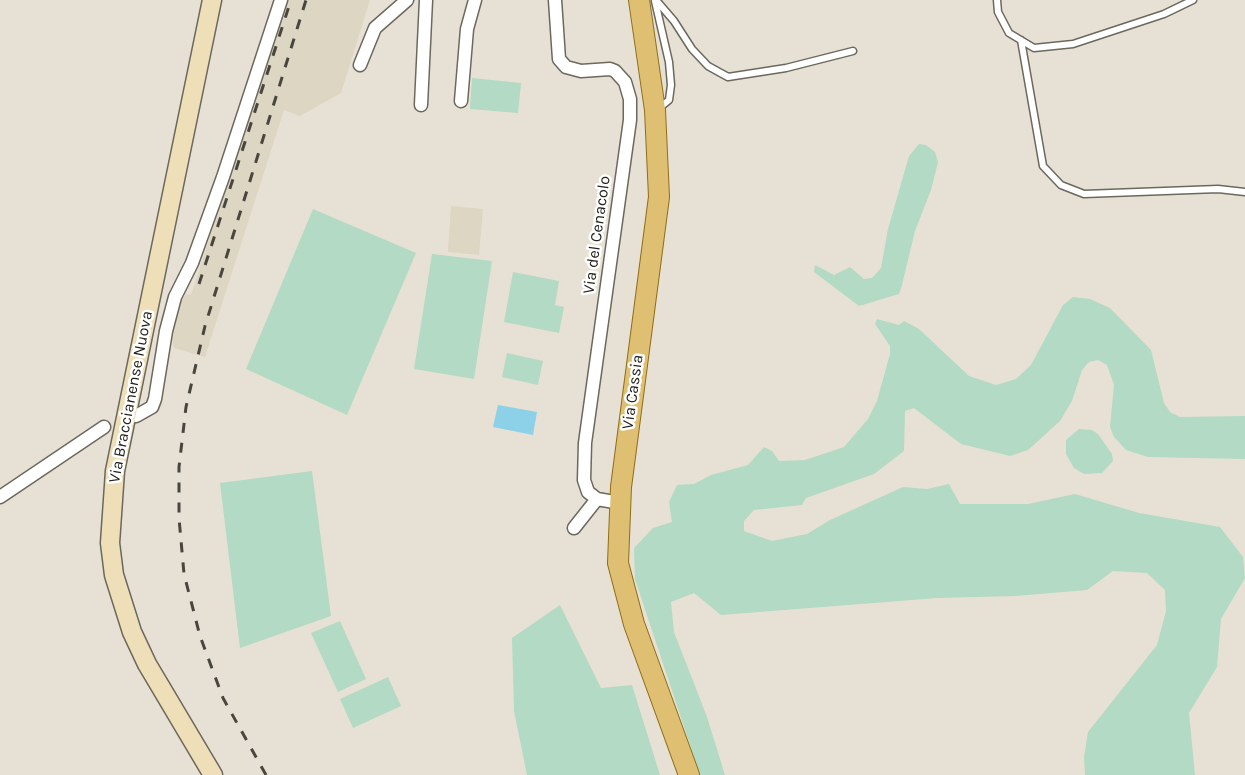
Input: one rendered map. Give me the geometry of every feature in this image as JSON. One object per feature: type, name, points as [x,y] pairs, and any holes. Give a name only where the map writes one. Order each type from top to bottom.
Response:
[{"type":"main road","name":"Via Braccianense Nuova","points":[[212,0],[115,471],[110,543],[114,575],[132,632],[147,664],[213,775]]},
{"type":"main road","name":"Via Cassia","points":[[639,0],[655,111],[659,161],[656,229],[620,503],[618,563],[623,592],[689,775]]},
{"type":"street","points":[[136,416],[152,407],[155,399],[166,331],[175,297],[192,263],[223,177],[280,0]]},
{"type":"street","points":[[360,65],[375,28],[407,0]]},
{"type":"street","points":[[421,105],[426,0]]},
{"type":"street","points":[[461,101],[467,29],[475,0]]},
{"type":"street","name":"Via del Cenacolo","points":[[555,0],[559,59],[566,67],[581,71],[610,69],[615,71],[625,82],[630,105],[585,443],[585,487],[591,496],[597,499]]},
{"type":"street","points":[[0,497],[104,427]]},
{"type":"street","points":[[574,528],[597,499],[620,503]]},
{"type":"lane","points":[[655,111],[669,100],[671,85],[669,62],[656,0]]},
{"type":"lane","points":[[656,0],[674,21],[692,49],[708,66],[728,77],[786,68],[853,51]]},
{"type":"lane","points":[[997,0],[998,12],[1009,33],[1034,48],[1073,44],[1164,14],[1193,0]]},
{"type":"lane","points":[[1021,40],[1043,166],[1060,185],[1084,194],[1218,189],[1245,192]]},
{"type":"shaded area","points":[[286,0],[370,0],[341,93],[300,116],[284,110],[205,357],[174,348],[169,330],[176,300],[181,302],[186,294],[191,295]]},
{"type":"shaded area","points":[[451,206],[483,209],[479,255],[448,252]]},
{"type":"green space","points":[[472,78],[521,83],[518,113],[470,109]]},
{"type":"green space","points":[[919,144],[926,145],[935,152],[938,162],[931,190],[915,231],[899,294],[859,306],[814,272],[815,265],[834,275],[850,267],[864,279],[872,278],[881,268],[888,229],[909,156]]},
{"type":"green space","points":[[313,209],[416,253],[347,415],[246,369]]},
{"type":"green space","points":[[432,254],[492,261],[474,379],[414,369]]},
{"type":"green space","points":[[513,272],[559,281],[555,305],[564,307],[559,333],[504,322]]},
{"type":"green space","points":[[1073,297],[1090,299],[1110,308],[1151,350],[1164,403],[1170,412],[1180,417],[1245,416],[1245,459],[1148,457],[1126,450],[1114,437],[1110,427],[1114,385],[1107,365],[1098,360],[1089,362],[1082,370],[1072,401],[1060,421],[1028,450],[1010,456],[961,444],[914,408],[905,411],[904,451],[874,474],[806,498],[802,505],[754,510],[744,521],[744,531],[772,541],[807,534],[830,520],[903,487],[927,489],[949,484],[960,504],[1028,504],[1075,494],[1139,513],[1220,527],[1243,557],[1245,578],[1221,619],[1217,667],[1189,713],[1195,775],[1085,775],[1084,757],[1088,732],[1157,645],[1166,611],[1165,590],[1147,573],[1113,571],[1087,590],[1016,596],[937,598],[721,615],[694,593],[671,602],[674,632],[707,717],[725,775],[700,775],[635,579],[634,548],[653,528],[672,522],[669,502],[677,485],[694,484],[711,475],[748,465],[764,447],[772,451],[779,461],[805,460],[844,447],[868,419],[877,401],[890,354],[890,346],[875,324],[877,319],[899,325],[904,321],[919,329],[969,376],[996,385],[1016,379],[1031,365],[1063,305]]},
{"type":"green space","points":[[507,353],[543,361],[538,385],[502,377]]},
{"type":"green space","points":[[1079,429],[1092,430],[1098,434],[1112,454],[1113,461],[1102,473],[1084,474],[1074,468],[1066,454],[1066,440]]},
{"type":"green space","points":[[312,471],[331,616],[240,648],[220,483]]},
{"type":"green space","points":[[560,605],[601,688],[632,685],[660,775],[527,775],[514,711],[512,638]]},
{"type":"green space","points":[[340,621],[366,679],[338,692],[311,633]]},
{"type":"green space","points":[[388,677],[401,706],[353,728],[340,699]]},
{"type":"water","points":[[498,405],[537,412],[533,435],[493,427]]},
{"type":"railway","points":[[199,284],[291,0]]},
{"type":"railway","points":[[266,775],[223,698],[200,636],[184,574],[179,518],[179,467],[186,407],[205,326],[306,0]]}]
